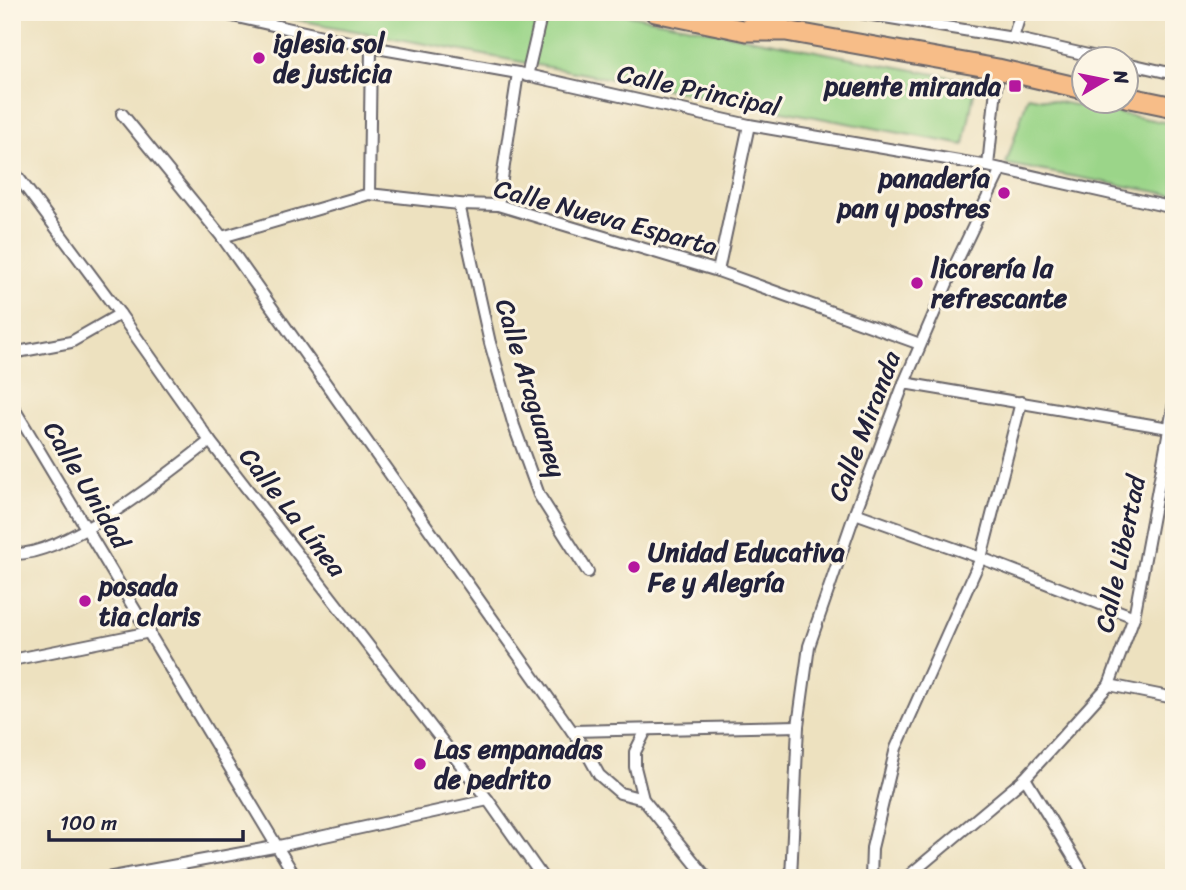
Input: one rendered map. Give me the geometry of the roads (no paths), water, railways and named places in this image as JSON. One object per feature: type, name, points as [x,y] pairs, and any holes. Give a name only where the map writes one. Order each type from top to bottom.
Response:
[{"type":"highway","points":[[655,12],[747,31],[778,22]]},
{"type":"highway","points":[[748,12],[778,22],[921,57],[998,69],[1070,86]]},
{"type":"highway","points":[[1140,100],[1174,107]]},
{"type":"street","name":"Calle Principal","points":[[215,12],[372,47],[523,74],[749,125],[988,166],[1174,208]]},
{"type":"street","points":[[498,205],[523,74],[542,12]]},
{"type":"street","points":[[853,12],[1013,38],[1070,51]]},
{"type":"street","points":[[1013,38],[1021,12]]},
{"type":"street","points":[[369,194],[372,47]]},
{"type":"street","points":[[1140,66],[1174,74]]},
{"type":"street","points":[[988,166],[998,69]]},
{"type":"street","points":[[122,114],[222,237],[584,748],[598,775],[620,793],[643,799]]},
{"type":"street","points":[[718,271],[749,125]]},
{"type":"street","name":"Calle La Línea","points":[[12,169],[120,314],[210,442],[488,800],[543,878]]},
{"type":"street","name":"Calle Miranda","points":[[791,878],[799,726],[809,646],[904,383],[1001,170]]},
{"type":"street","name":"Calle Nueva Esparta","points":[[222,237],[369,194],[459,204],[498,205],[718,271],[920,344]]},
{"type":"street","name":"Calle Araguaney","points":[[459,204],[490,343],[514,426],[539,495],[588,572]]},
{"type":"street","points":[[12,353],[71,342],[120,314]]},
{"type":"street","points":[[904,383],[1169,428]]},
{"type":"street","points":[[871,878],[872,848],[896,748],[981,558],[1021,402]]},
{"type":"street","name":"Calle Libertad","points":[[906,878],[1026,778],[1109,685],[1134,617],[1174,403]]},
{"type":"street","name":"Calle Unidad","points":[[12,405],[296,878]]},
{"type":"street","points":[[12,554],[28,554],[87,528],[150,489],[210,442]]},
{"type":"street","points":[[855,513],[1134,617]]},
{"type":"street","points":[[12,660],[150,632]]},
{"type":"street","points":[[1109,685],[1174,698]]},
{"type":"street","points":[[572,731],[799,726]]},
{"type":"street","points":[[646,730],[635,752],[635,767],[643,799],[706,878]]},
{"type":"street","points":[[1026,778],[1086,878]]},
{"type":"street","points":[[107,878],[279,846],[488,800]]},
{"type":"place","name":"iglesia sol de justicia","points":[[259,58]]},
{"type":"place","name":"puente miranda","points":[[1015,86]]},
{"type":"place","name":"panadería pan y postres","points":[[1004,193]]},
{"type":"place","name":"licorería la refrescante","points":[[917,283]]},
{"type":"place","name":"Unidad Educativa Fe y Alegría","points":[[634,567]]},
{"type":"place","name":"posada tia claris","points":[[85,601]]},
{"type":"place","name":"Las empanadas de pedrito","points":[[420,764]]}]
